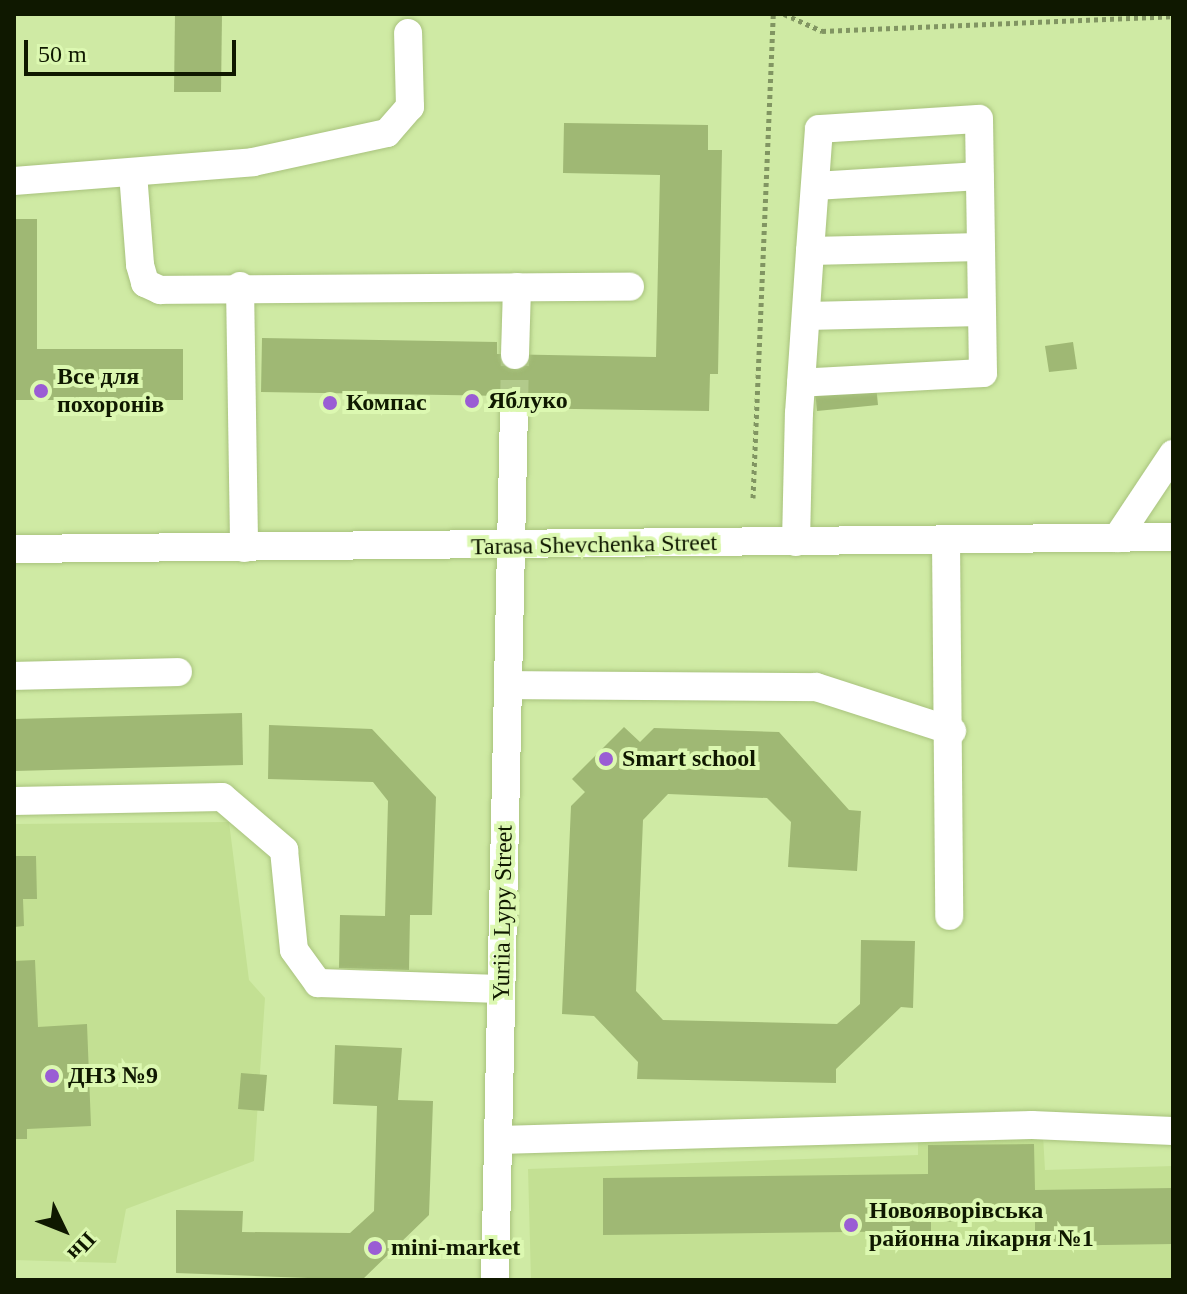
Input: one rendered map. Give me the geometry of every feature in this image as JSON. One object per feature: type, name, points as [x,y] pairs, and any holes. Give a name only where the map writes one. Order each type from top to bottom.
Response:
[{"type":"street","points":[[14,181],[253,162],[387,133],[410,107],[408,33]]},
{"type":"street","points":[[796,542],[801,383],[819,129],[979,119],[983,373],[801,383]]},
{"type":"street","points":[[133,173],[145,283],[160,290],[240,286],[630,287]]},
{"type":"street","points":[[815,186],[980,176]]},
{"type":"street","points":[[810,251],[981,247]]},
{"type":"street","points":[[240,286],[244,548]]},
{"type":"street","points":[[515,355],[517,287]]},
{"type":"street","points":[[806,316],[982,312]]},
{"type":"street","name":"Yuriia Lypy Street","points":[[495,1280],[514,408]]},
{"type":"street","points":[[1117,538],[1173,454]]},
{"type":"street","name":"Tarasa Shevchenka Street","points":[[14,549],[1173,537]]},
{"type":"street","points":[[946,540],[952,731],[949,916]]},
{"type":"street","points":[[14,676],[178,672]]},
{"type":"street","points":[[508,685],[816,687],[952,731]]},
{"type":"street","points":[[14,801],[222,797],[284,850],[294,950],[318,983],[501,989]]},
{"type":"street","points":[[499,1140],[1032,1125],[1173,1131]]},
{"type":"path","points":[[753,498],[773,14]]},
{"type":"path","points":[[784,14],[822,31],[1173,16]]},
{"type":"shaded area","points":[[229,822],[249,980],[265,998],[254,1161],[126,1209],[116,1263],[14,1260],[14,824]]},
{"type":"shaded area","name":"Новояворівська районна лікарня №1","points":[[1043,1135],[1045,1170],[1173,1166],[1173,1280],[531,1280],[528,1169],[918,1155],[918,1139]]},
{"type":"building","points":[[175,14],[222,14],[221,92],[174,92]]},
{"type":"building","points":[[564,123],[708,125],[708,150],[722,150],[718,374],[710,374],[709,411],[507,408],[507,396],[261,392],[262,338],[497,342],[497,354],[656,357],[660,175],[563,173]]},
{"type":"building","points":[[14,219],[37,219],[37,349],[183,349],[183,400],[14,400]]},
{"type":"building","points":[[1073,342],[1077,369],[1049,372],[1045,346]]},
{"type":"building","points":[[876,385],[878,405],[817,411],[815,390]]},
{"type":"building","points":[[242,713],[243,765],[14,771],[14,719]]},
{"type":"building","points":[[269,725],[372,729],[436,797],[432,915],[410,915],[409,970],[339,968],[340,915],[385,916],[388,801],[373,782],[268,779]]},
{"type":"building","points":[[624,727],[640,742],[654,728],[779,732],[849,810],[861,811],[857,871],[788,867],[791,822],[767,798],[668,794],[643,820],[636,991],[663,1020],[837,1024],[860,1004],[861,940],[915,941],[913,1008],[901,1007],[836,1069],[836,1083],[637,1079],[638,1062],[594,1016],[562,1014],[571,806],[585,792],[572,779]]},
{"type":"building","points":[[14,856],[36,856],[37,899],[23,899],[24,926],[14,927]]},
{"type":"building","name":"ДНЗ №9","points":[[35,960],[38,1027],[87,1024],[91,1126],[27,1129],[27,1139],[14,1139],[14,961]]},
{"type":"building","points":[[335,1045],[402,1048],[398,1100],[433,1101],[429,1215],[362,1280],[176,1273],[176,1210],[243,1211],[242,1232],[350,1233],[374,1211],[377,1106],[333,1104]]},
{"type":"building","points":[[241,1073],[267,1075],[264,1111],[238,1109]]},
{"type":"building","points":[[1034,1144],[1035,1190],[1173,1188],[1173,1244],[1035,1246],[1035,1220],[931,1222],[931,1231],[603,1235],[603,1178],[928,1174],[928,1145]]},
{"type":"tunnel","points":[[514,408],[515,355]]},
{"type":"place","name":"Все для похоронів","points":[[41,391]]},
{"type":"place","name":"Яблуко","points":[[472,401]]},
{"type":"place","name":"Компас","points":[[330,403]]},
{"type":"place","name":"Smart school","points":[[606,759]]},
{"type":"place","name":"ДНЗ №9","points":[[52,1076]]},
{"type":"place","name":"Новояворівська районна лікарня №1","points":[[851,1225]]},
{"type":"place","name":"mini-market","points":[[375,1248]]}]
